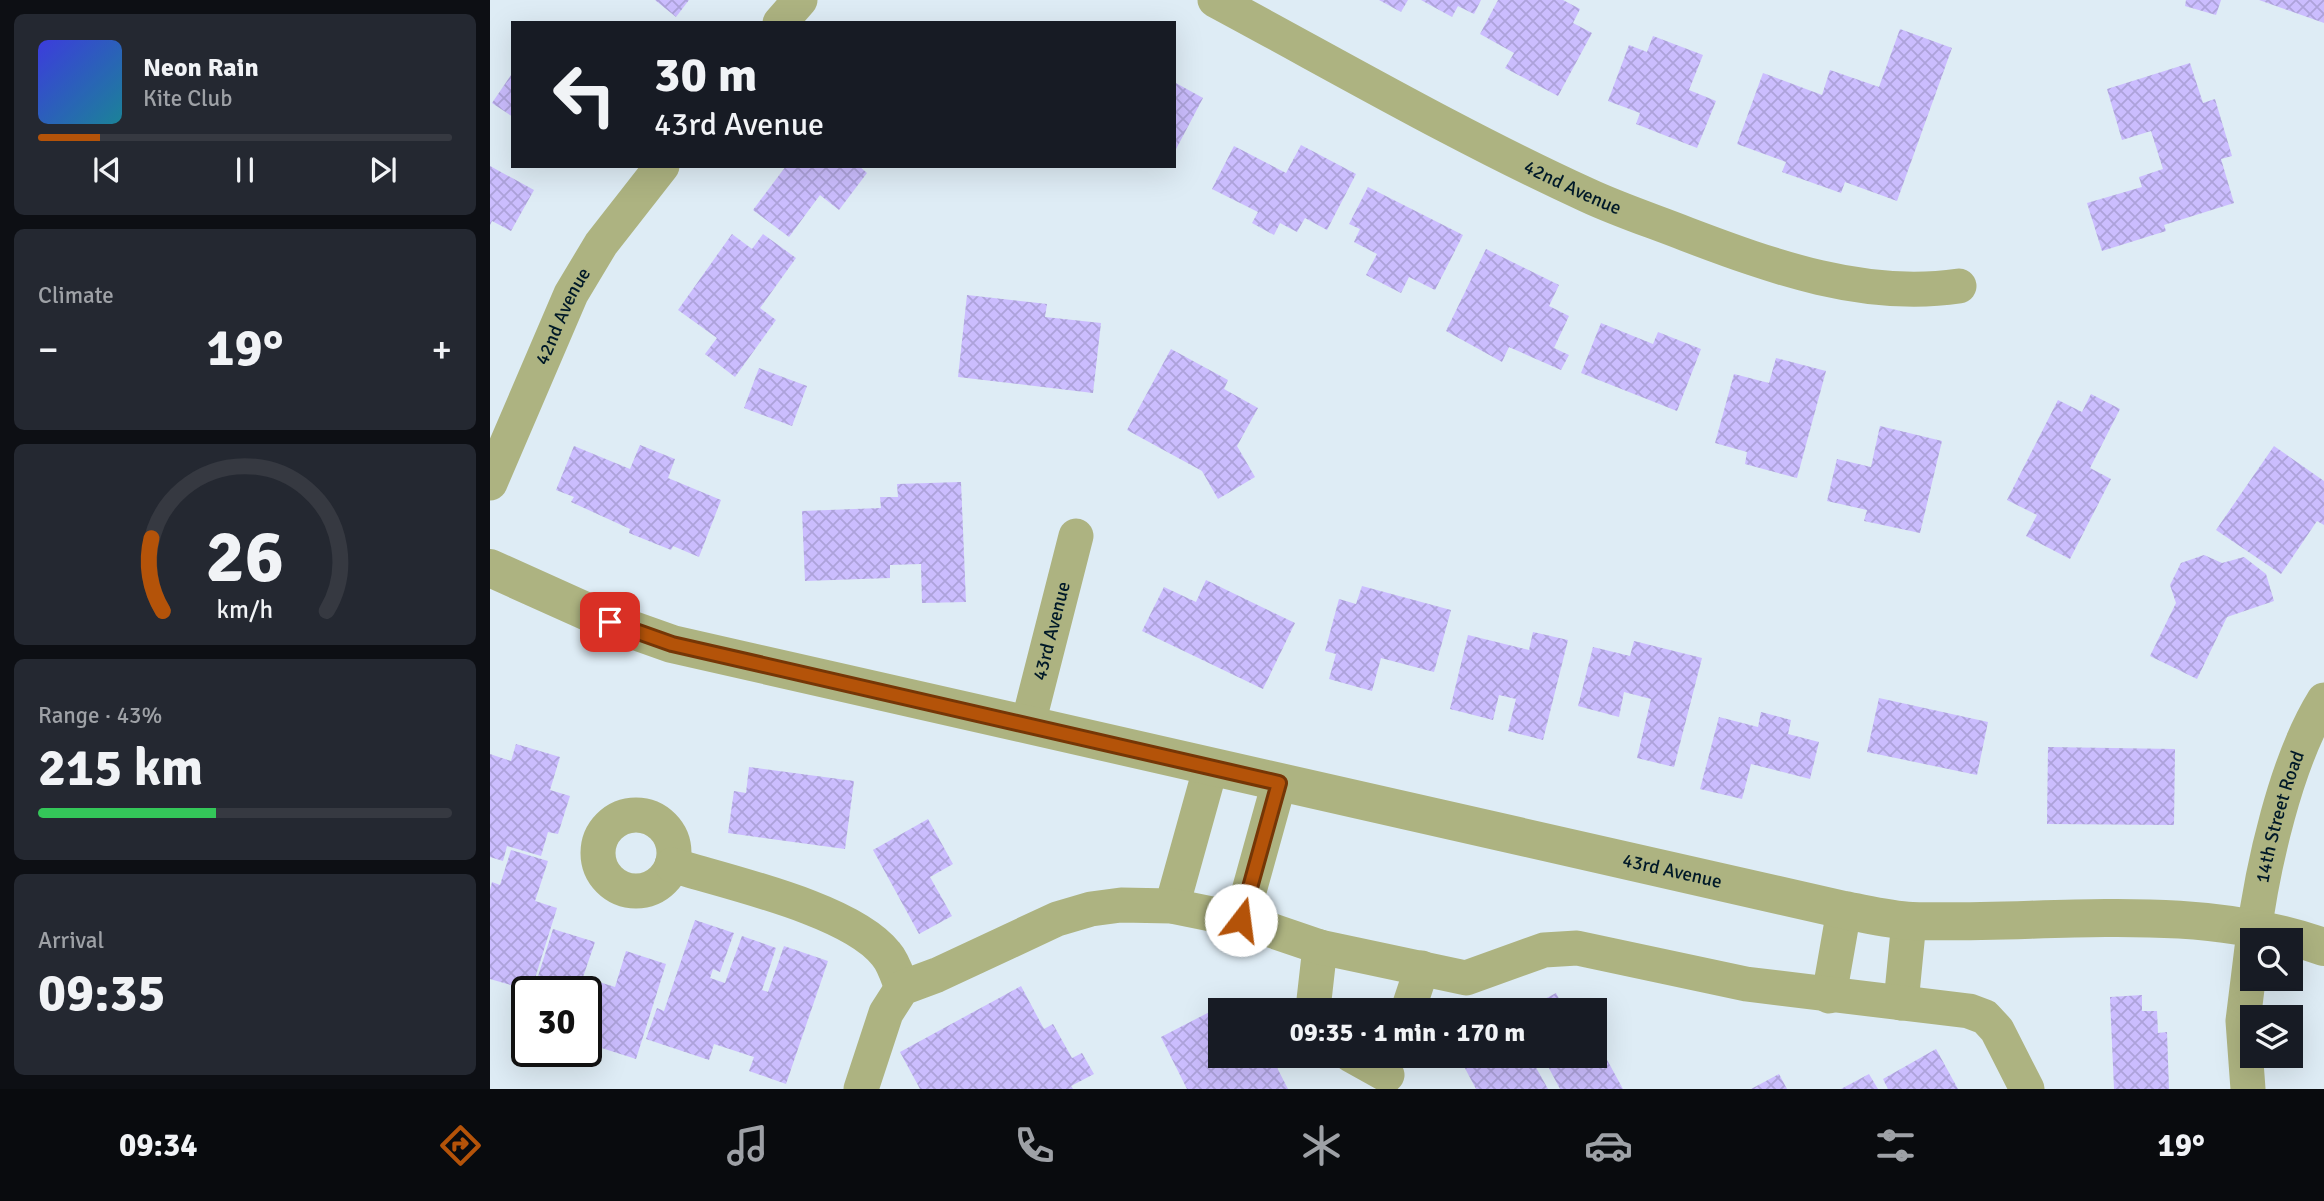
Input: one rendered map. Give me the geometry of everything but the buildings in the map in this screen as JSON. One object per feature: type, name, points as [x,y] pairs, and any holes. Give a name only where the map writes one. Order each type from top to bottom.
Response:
[{"type":"street","points":[[782,21],[800,0]]},
{"type":"street","name":"42nd Avenue","points":[[1215,0],[1498,152],[1602,202],[1726,249],[1807,274],[1867,288],[1923,291],[1959,286]]},
{"type":"street","name":"42nd Avenue","points":[[490,483],[571,294],[601,244],[660,168]]},
{"type":"street","name":"43rd Avenue","points":[[1028,724],[1076,536]]},
{"type":"street","name":"43rd Avenue","points":[[490,569],[610,622],[672,644],[1844,910],[1909,921],[2195,919],[2240,935]]},
{"type":"street","name":"14th Street Road","points":[[2255,928],[2268,859],[2288,785],[2308,726],[2324,701]]},
{"type":"street","points":[[1172,906],[1211,766]]},
{"type":"street","points":[[1241,920],[1279,783]]},
{"type":"street","points":[[672,865],[775,896],[845,923],[887,954],[902,988]]},
{"type":"street","points":[[860,1089],[886,1013],[902,988],[1057,919],[1091,909],[1121,905],[1172,906],[1241,920],[1320,947],[1466,978],[1544,950],[1577,948],[1746,984],[1969,1011],[1985,1017],[1997,1030],[2028,1089]]},
{"type":"street","points":[[1829,996],[1844,910]]},
{"type":"street","points":[[1901,1003],[1909,921]]},
{"type":"street","name":"43rd Avenue","points":[[2303,945],[2324,947]]},
{"type":"street","points":[[1314,998],[1320,947]]},
{"type":"street","points":[[1412,998],[1422,968]]},
{"type":"street","name":"14th Street Road","points":[[2247,991],[2244,1021],[2248,1089]]},
{"type":"route","points":[[610,622],[672,644],[1279,783],[1241,920]]}]
